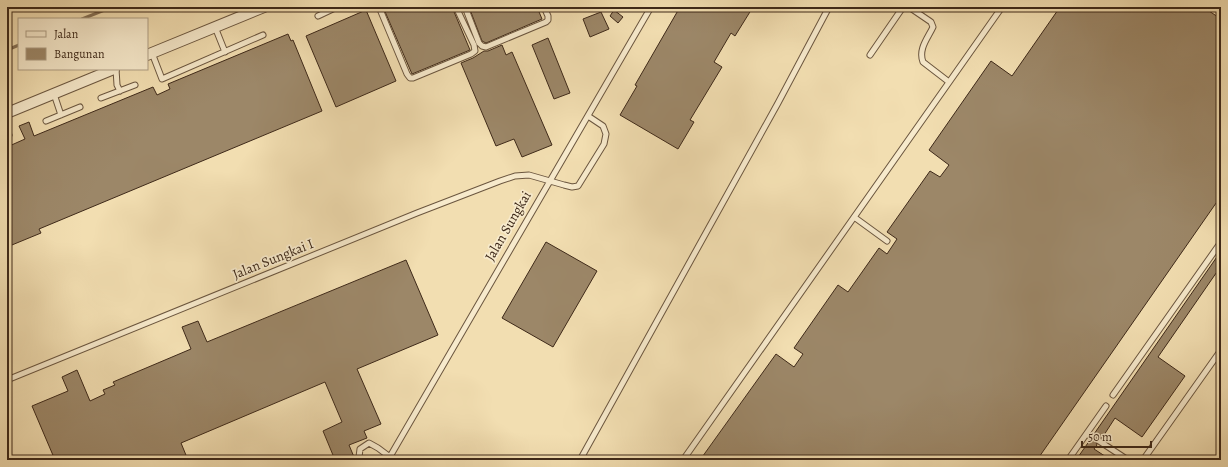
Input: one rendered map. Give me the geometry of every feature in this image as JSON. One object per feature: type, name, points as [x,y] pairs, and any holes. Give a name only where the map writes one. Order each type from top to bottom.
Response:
[{"type":"street","points":[[149,54],[264,7]]},
{"type":"street","points":[[7,113],[113,70]]},
{"type":"lane","points":[[318,16],[337,7]]},
{"type":"lane","points":[[379,7],[410,78],[471,54],[475,51],[474,45],[456,7]]},
{"type":"lane","points":[[465,7],[479,43],[486,47],[546,22],[548,20],[548,16],[544,7]]},
{"type":"lane","name":"Jalan Sungkai","points":[[389,459],[651,7]]},
{"type":"lane","points":[[580,460],[778,103],[829,7]]},
{"type":"lane","points":[[870,55],[904,7]]},
{"type":"lane","points":[[909,7],[931,22],[934,27],[922,48],[921,58],[923,62],[949,82]]},
{"type":"lane","points":[[683,460],[1002,7]]},
{"type":"lane","points":[[215,27],[225,52]]},
{"type":"lane","points":[[149,54],[162,79],[263,35]]},
{"type":"lane","points":[[115,70],[117,85],[120,91]]},
{"type":"lane","points":[[101,98],[135,85]]},
{"type":"lane","points":[[54,94],[61,115]]},
{"type":"lane","points":[[46,120],[80,107]]},
{"type":"lane","name":"Jalan Sungkai I","points":[[7,380],[410,216],[500,181],[515,176],[529,175],[572,187],[578,186],[604,144],[606,134],[603,126],[588,116]]},
{"type":"lane","points":[[854,217],[887,241]]},
{"type":"lane","points":[[1113,395],[1221,242]]},
{"type":"lane","points":[[1143,460],[1221,350]]},
{"type":"lane","points":[[1068,460],[1106,406]]},
{"type":"lane","points":[[1087,433],[1092,437]]},
{"type":"lane","points":[[1099,442],[1128,460]]},
{"type":"lane","points":[[361,460],[360,449],[369,443],[378,448],[389,459]]},
{"type":"building","points":[[383,7],[452,7],[470,50],[412,74]]},
{"type":"building","points":[[469,7],[537,7],[542,19],[486,43],[482,41]]},
{"type":"building","points":[[680,7],[753,7],[735,36],[731,33],[714,62],[722,67],[690,120],[694,122],[678,149],[620,115],[637,86],[635,85]]},
{"type":"building","points":[[1060,7],[1203,7],[1221,19],[1221,196],[1037,460],[700,460],[776,354],[794,367],[803,354],[794,348],[838,285],[848,292],[879,248],[887,254],[897,239],[887,232],[930,171],[940,177],[949,165],[929,150],[991,61],[1012,76]]},
{"type":"building","points":[[366,10],[396,81],[336,107],[306,36]]},
{"type":"building","points":[[614,10],[623,17],[618,23],[610,16]]},
{"type":"building","points":[[601,12],[609,29],[590,37],[583,19]]},
{"type":"building","points":[[288,34],[291,41],[293,40],[322,111],[39,229],[41,233],[7,247],[7,147],[25,139],[19,126],[29,122],[34,136],[153,87],[157,95],[170,89],[168,84]]},
{"type":"building","points":[[548,38],[570,93],[554,99],[532,45]]},
{"type":"building","points":[[502,45],[506,55],[512,52],[552,145],[522,157],[514,139],[496,146],[461,63],[484,51],[488,51]]},
{"type":"building","points":[[546,242],[597,271],[553,347],[502,318]]},
{"type":"building","points":[[1221,251],[1221,266],[1158,357],[1185,376],[1142,437],[1115,418],[1102,438],[1098,437],[1095,440],[1097,445],[1094,449],[1111,460],[1076,460],[1090,440],[1093,441],[1095,439],[1096,436],[1094,434]]},
{"type":"building","points":[[406,260],[438,335],[357,369],[381,424],[364,431],[367,438],[349,445],[354,457],[347,460],[335,460],[323,431],[342,422],[325,382],[181,443],[188,460],[55,460],[32,406],[68,391],[62,377],[77,370],[90,401],[105,394],[103,390],[115,385],[113,382],[191,349],[182,327],[198,321],[207,342]]},
{"type":"waterway","points":[[84,18],[112,7]]},
{"type":"waterway","points":[[7,50],[18,45]]}]
